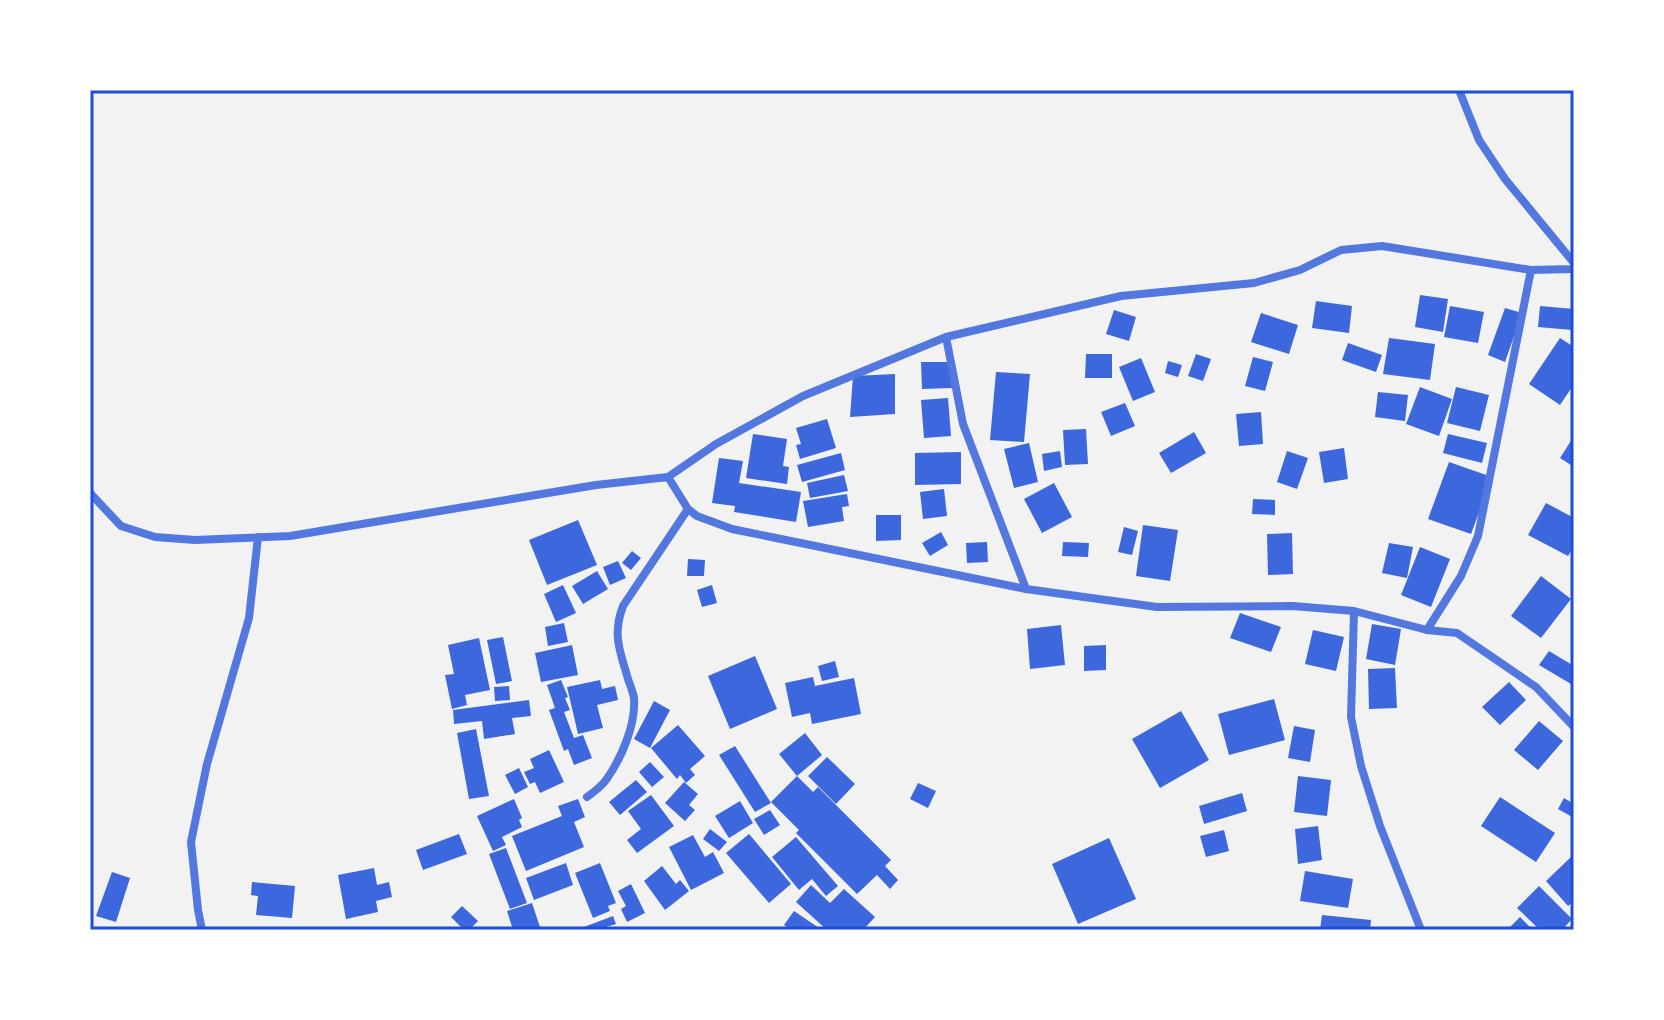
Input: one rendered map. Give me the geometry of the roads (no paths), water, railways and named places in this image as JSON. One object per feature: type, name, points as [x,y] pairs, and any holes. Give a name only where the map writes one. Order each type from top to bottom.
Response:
[{"type":"street","points":[[1459,90],[1479,140],[1505,179],[1574,266]]},
{"type":"street","points":[[90,493],[121,526],[155,537],[195,540],[290,536],[596,485],[668,477],[716,444],[803,396],[946,337],[1121,296],[1254,283],[1300,270],[1341,250],[1382,246],[1531,270],[1574,266]]},
{"type":"street","points":[[1427,630],[1461,576],[1478,536],[1531,270]]},
{"type":"street","points":[[946,337],[963,424],[1026,589]]},
{"type":"street","points":[[668,477],[688,509],[697,516],[732,529],[1026,589],[1157,607],[1293,606],[1354,611],[1427,630],[1457,633],[1536,687],[1574,727]]},
{"type":"street","points":[[587,797],[603,783],[614,767],[626,741],[632,717],[634,697],[621,656],[617,622],[623,606],[688,509]]},
{"type":"street","points":[[202,930],[191,842],[207,764],[249,618],[258,537]]},
{"type":"street","points":[[1354,611],[1351,717],[1361,766],[1380,826],[1421,930]]}]
